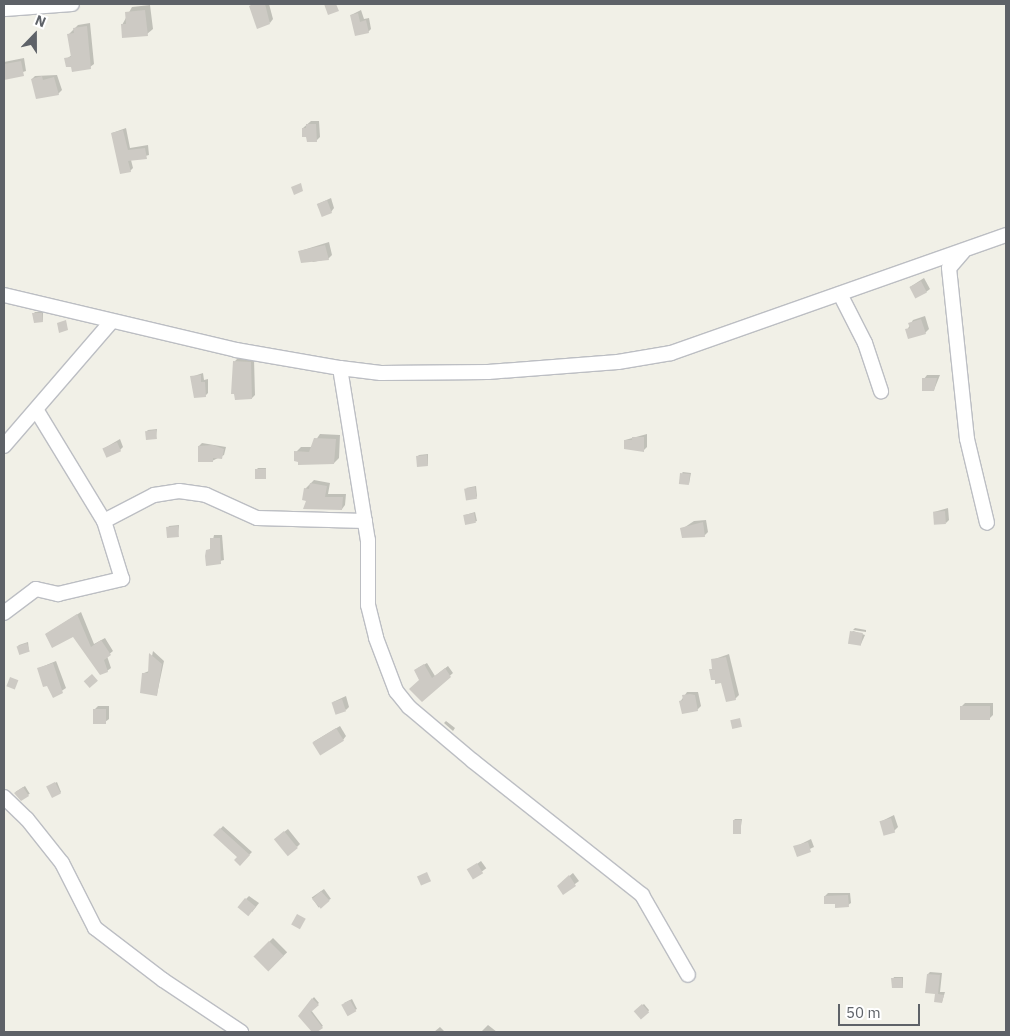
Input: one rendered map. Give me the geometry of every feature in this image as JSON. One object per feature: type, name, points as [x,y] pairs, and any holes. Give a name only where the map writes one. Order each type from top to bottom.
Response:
[{"type":"street","points":[[4,9],[72,4]]},
{"type":"street","points":[[4,295],[236,350],[340,368],[381,372],[488,372],[648,358],[700,345],[1006,236]]},
{"type":"street","points":[[964,252],[949,268],[967,439],[987,523]]},
{"type":"street","points":[[840,294],[865,343],[881,392]]},
{"type":"street","points":[[4,446],[37,411],[112,321]]},
{"type":"street","points":[[340,368],[365,521],[369,557],[368,605],[379,648],[401,698],[507,789],[642,895],[688,975]]},
{"type":"street","points":[[4,613],[36,589],[58,594],[122,579],[104,521],[37,411]]},
{"type":"street","points":[[104,521],[154,495],[179,491],[223,500],[257,518],[365,521]]},
{"type":"street","points":[[4,797],[27,819],[62,863],[96,928],[198,1005],[241,1032]]},
{"type":"building","points":[[265,4],[270,24],[257,29],[249,6]]},
{"type":"building","points":[[324,4],[336,4],[339,11],[328,15]]},
{"type":"building","points":[[145,10],[148,36],[122,38],[121,24],[126,24],[125,12]]},
{"type":"building","points":[[358,13],[360,22],[366,20],[369,33],[355,36],[350,15]]},
{"type":"building","points":[[87,26],[91,69],[72,72],[71,67],[66,67],[64,58],[71,57],[67,34],[74,33],[73,28]]},
{"type":"building","points":[[21,61],[24,76],[4,80],[4,64]]},
{"type":"building","points":[[42,76],[43,80],[54,77],[59,95],[36,99],[31,79]]},
{"type":"building","points":[[306,124],[316,124],[317,142],[307,142],[306,137],[302,137],[302,128],[306,128]]},
{"type":"building","points":[[123,130],[128,150],[145,148],[147,159],[128,161],[131,172],[120,174],[111,133]]},
{"type":"building","points":[[301,183],[303,191],[294,195],[291,187]]},
{"type":"building","points":[[327,200],[332,213],[322,217],[317,204]]},
{"type":"building","points":[[325,245],[329,260],[301,263],[298,251]]},
{"type":"building","points":[[921,281],[927,293],[915,298],[909,287]]},
{"type":"building","points":[[32,313],[42,313],[43,322],[34,323]]},
{"type":"building","points":[[921,319],[926,334],[908,339],[905,329],[910,328],[908,323]]},
{"type":"building","points":[[66,320],[68,330],[59,333],[57,323]]},
{"type":"building","points":[[233,361],[251,362],[252,399],[235,400],[234,394],[231,394]]},
{"type":"building","points":[[201,375],[201,382],[205,382],[206,397],[194,398],[190,376]]},
{"type":"building","points":[[922,378],[937,378],[934,391],[922,391]]},
{"type":"building","points":[[156,430],[157,439],[146,440],[145,431]]},
{"type":"building","points":[[632,437],[644,437],[644,452],[624,449],[624,440],[632,440]]},
{"type":"building","points":[[314,438],[336,439],[334,464],[298,465],[298,462],[294,461],[294,451],[309,452]]},
{"type":"building","points":[[117,442],[121,451],[106,458],[102,449]]},
{"type":"building","points":[[213,445],[224,449],[222,459],[213,458],[213,462],[198,462],[198,446]]},
{"type":"building","points":[[427,455],[428,466],[417,467],[416,456]]},
{"type":"building","points":[[255,469],[266,469],[266,479],[255,479]]},
{"type":"building","points":[[680,473],[690,474],[689,485],[679,484]]},
{"type":"building","points":[[310,483],[327,486],[325,497],[343,497],[342,510],[303,509],[306,501],[302,500],[304,488],[309,489]]},
{"type":"building","points":[[475,487],[477,499],[466,501],[464,489]]},
{"type":"building","points":[[945,511],[946,524],[934,525],[933,512]]},
{"type":"building","points":[[474,513],[476,523],[465,525],[463,515]]},
{"type":"building","points":[[703,522],[705,537],[682,538],[680,528]]},
{"type":"building","points":[[178,526],[179,537],[167,538],[166,527]]},
{"type":"building","points":[[210,538],[220,538],[221,564],[206,566],[205,556],[206,550],[210,549]]},
{"type":"building","points":[[77,614],[91,647],[101,640],[111,655],[104,660],[108,672],[100,675],[73,637],[52,648],[45,634]]},
{"type":"building","points":[[850,631],[863,633],[861,646],[848,644]]},
{"type":"building","points":[[27,643],[30,652],[19,655],[17,646]]},
{"type":"building","points":[[149,653],[162,664],[157,696],[140,693],[142,673],[148,673]]},
{"type":"building","points":[[726,657],[736,700],[726,702],[721,683],[715,684],[715,680],[711,680],[709,669],[712,669],[711,659]]},
{"type":"building","points":[[53,663],[63,693],[53,698],[47,686],[43,687],[37,668]]},
{"type":"building","points":[[424,664],[432,678],[445,668],[451,677],[422,702],[409,689],[419,680],[414,670]]},
{"type":"building","points":[[92,674],[98,681],[90,688],[84,681]]},
{"type":"building","points":[[10,677],[18,680],[15,690],[6,686]]},
{"type":"building","points":[[682,695],[695,695],[698,711],[682,714],[679,701],[683,700]]},
{"type":"building","points":[[342,699],[346,711],[336,715],[332,702]]},
{"type":"building","points":[[960,706],[990,706],[990,720],[960,720]]},
{"type":"building","points":[[93,709],[106,709],[106,724],[93,724]]},
{"type":"building","points":[[740,718],[742,727],[732,729],[730,720]]},
{"type":"building","points":[[336,728],[344,741],[320,756],[312,743]]},
{"type":"building","points":[[55,782],[61,794],[52,798],[46,787]]},
{"type":"building","points":[[23,787],[29,796],[21,801],[14,793]]},
{"type":"building","points":[[891,818],[895,832],[884,836],[879,821]]},
{"type":"building","points":[[733,820],[741,820],[741,834],[733,834]]},
{"type":"building","points":[[220,828],[250,855],[240,866],[234,860],[237,857],[213,835]]},
{"type":"building","points":[[284,831],[298,848],[288,856],[274,839]]},
{"type":"building","points":[[808,842],[811,852],[797,857],[793,846]]},
{"type":"building","points":[[477,863],[483,873],[473,879],[467,869]]},
{"type":"building","points":[[427,872],[431,881],[421,886],[417,876]]},
{"type":"building","points":[[569,875],[576,886],[563,895],[557,886]]},
{"type":"building","points":[[321,891],[330,901],[321,909],[312,899]]},
{"type":"building","points":[[848,895],[849,907],[835,908],[835,904],[824,904],[824,896]]},
{"type":"building","points":[[245,898],[256,907],[248,916],[237,907]]},
{"type":"building","points":[[297,914],[306,919],[300,929],[291,924]]},
{"type":"building","points":[[269,941],[284,956],[268,971],[253,957]]},
{"type":"building","points":[[927,974],[940,975],[938,994],[944,995],[942,1003],[934,1002],[935,994],[925,993]]},
{"type":"building","points":[[891,978],[902,978],[903,988],[892,988]]},
{"type":"building","points":[[312,998],[319,1005],[311,1012],[309,1010],[323,1028],[317,1032],[312,1032],[298,1016]]},
{"type":"building","points":[[350,1000],[356,1011],[348,1016],[341,1005]]},
{"type":"building","points":[[642,1004],[649,1012],[641,1020],[634,1011]]}]
